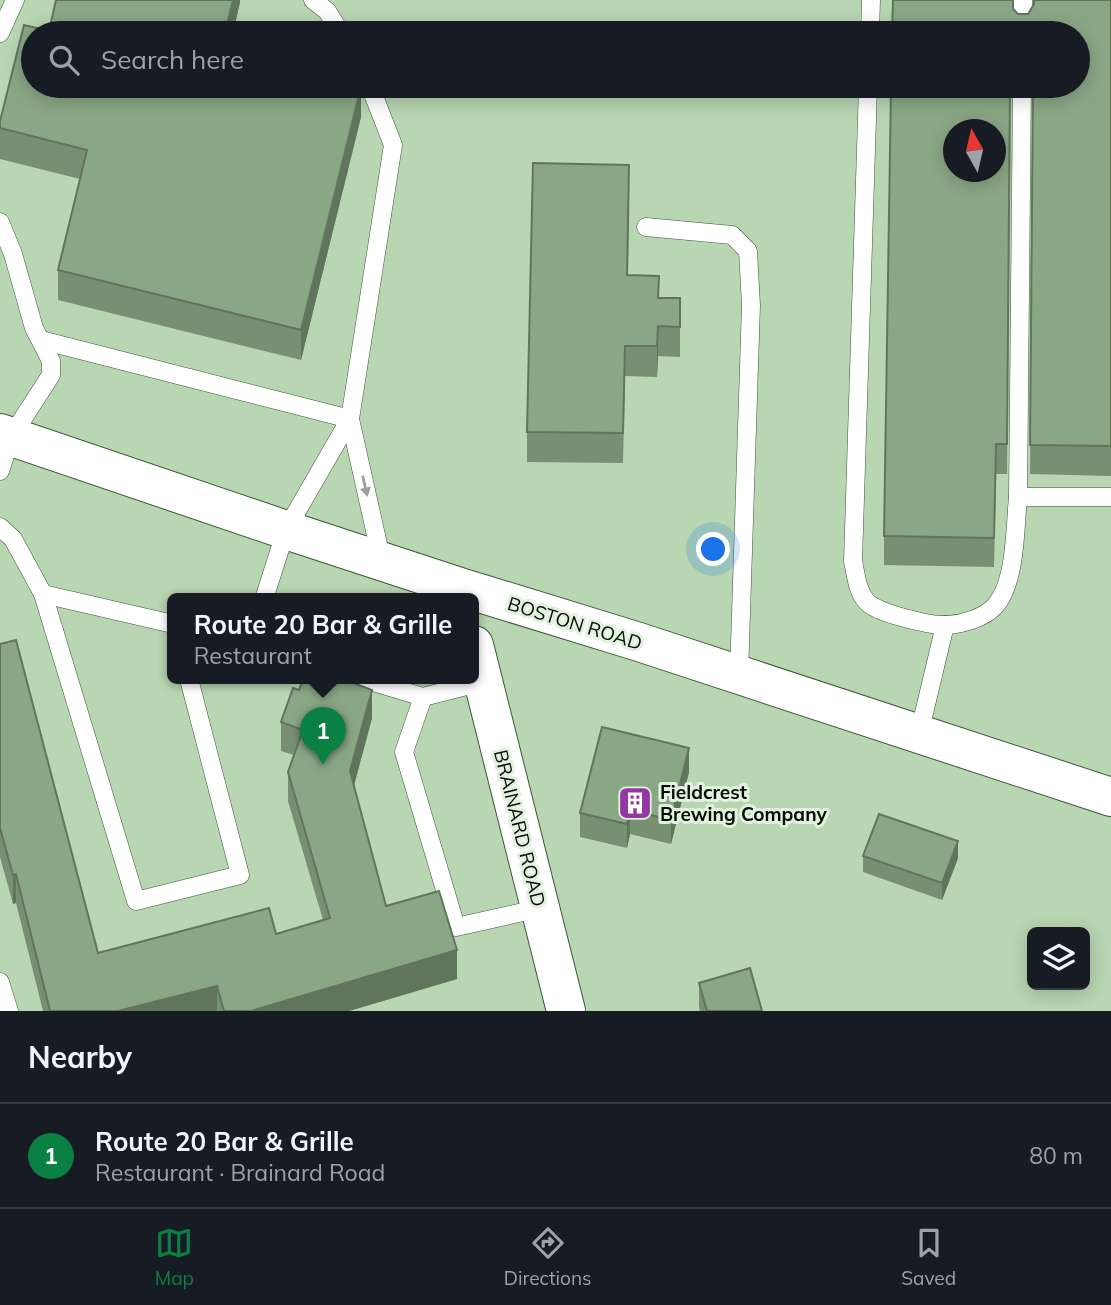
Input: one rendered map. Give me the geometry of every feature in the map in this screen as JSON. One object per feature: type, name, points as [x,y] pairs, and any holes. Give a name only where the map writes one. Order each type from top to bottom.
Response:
[{"type":"main road","name":"BOSTON ROAD","points":[[4,447],[286,530],[382,562],[461,593]]},
{"type":"main road","name":"BOSTON ROAD","points":[[479,598],[739,675],[1111,797]]},
{"type":"main road","name":"BRAINARD ROAD","points":[[479,668],[566,1011]]},
{"type":"lane","points":[[0,33],[15,0]]},
{"type":"lane","points":[[313,0],[327,11],[333,21]]},
{"type":"lane","points":[[870,21],[871,0]]},
{"type":"lane","points":[[1023,0],[1023,21]]},
{"type":"lane","points":[[266,593],[286,530],[350,419],[393,145],[375,98]]},
{"type":"lane","points":[[868,98],[853,561],[858,586],[867,603],[881,612],[945,625],[974,620],[995,606],[1008,584],[1018,497],[1022,98]]},
{"type":"lane","points":[[0,222],[13,254],[34,328],[51,361],[51,375],[4,447]]},
{"type":"lane","points":[[646,227],[732,235],[748,251],[751,305],[739,675]]},
{"type":"lane","points":[[41,340],[350,419]]},
{"type":"lane","points":[[350,419],[382,562]]},
{"type":"lane","points":[[1018,497],[1111,497]]},
{"type":"lane","points":[[0,527],[13,539],[43,594],[136,901],[240,875],[191,684]]},
{"type":"lane","points":[[43,594],[167,623]]},
{"type":"lane","points":[[919,734],[945,625]]},
{"type":"lane","points":[[380,684],[423,697],[474,684]]},
{"type":"lane","points":[[423,697],[404,752],[456,927],[541,908]]},
{"type":"lane","points":[[0,982],[9,1011]]},
{"type":"building","points":[[56,0],[233,0],[228,21],[51,21]]},
{"type":"building","points":[[893,0],[1013,0],[1013,9],[1018,14],[1028,14],[1034,0],[1111,0],[1111,446],[1030,445],[1033,98],[1090,98],[1090,21],[892,21]]},
{"type":"building","points":[[21,37],[21,98],[358,98],[301,330],[58,270],[87,150],[0,128]]},
{"type":"building","points":[[891,98],[1010,98],[1007,444],[996,444],[994,538],[884,536]]},
{"type":"building","points":[[533,163],[629,165],[627,275],[659,276],[658,298],[680,298],[680,327],[658,326],[657,346],[625,346],[623,433],[527,432]]},
{"type":"building","points":[[16,640],[98,953],[269,908],[276,934],[330,918],[288,772],[303,730],[281,722],[293,688],[299,690],[301,684],[356,684],[372,690],[350,771],[386,906],[439,891],[457,950],[251,1011],[224,1011],[217,986],[118,1011],[50,1011],[16,874],[13,875],[0,828],[0,644]]},
{"type":"building","name":"Fieldcrest Brewing Company","points":[[602,727],[689,748],[671,820],[630,810],[627,824],[580,813]]},
{"type":"building","points":[[879,814],[958,841],[942,883],[863,856]]},
{"type":"building","points":[[750,968],[762,1011],[707,1011],[699,983]]},
{"type":"place","name":"Route 20 Bar & Grille","points":[[323,765]]},
{"type":"place","name":"Fieldcrest Brewing Company","points":[[635,803]]}]
